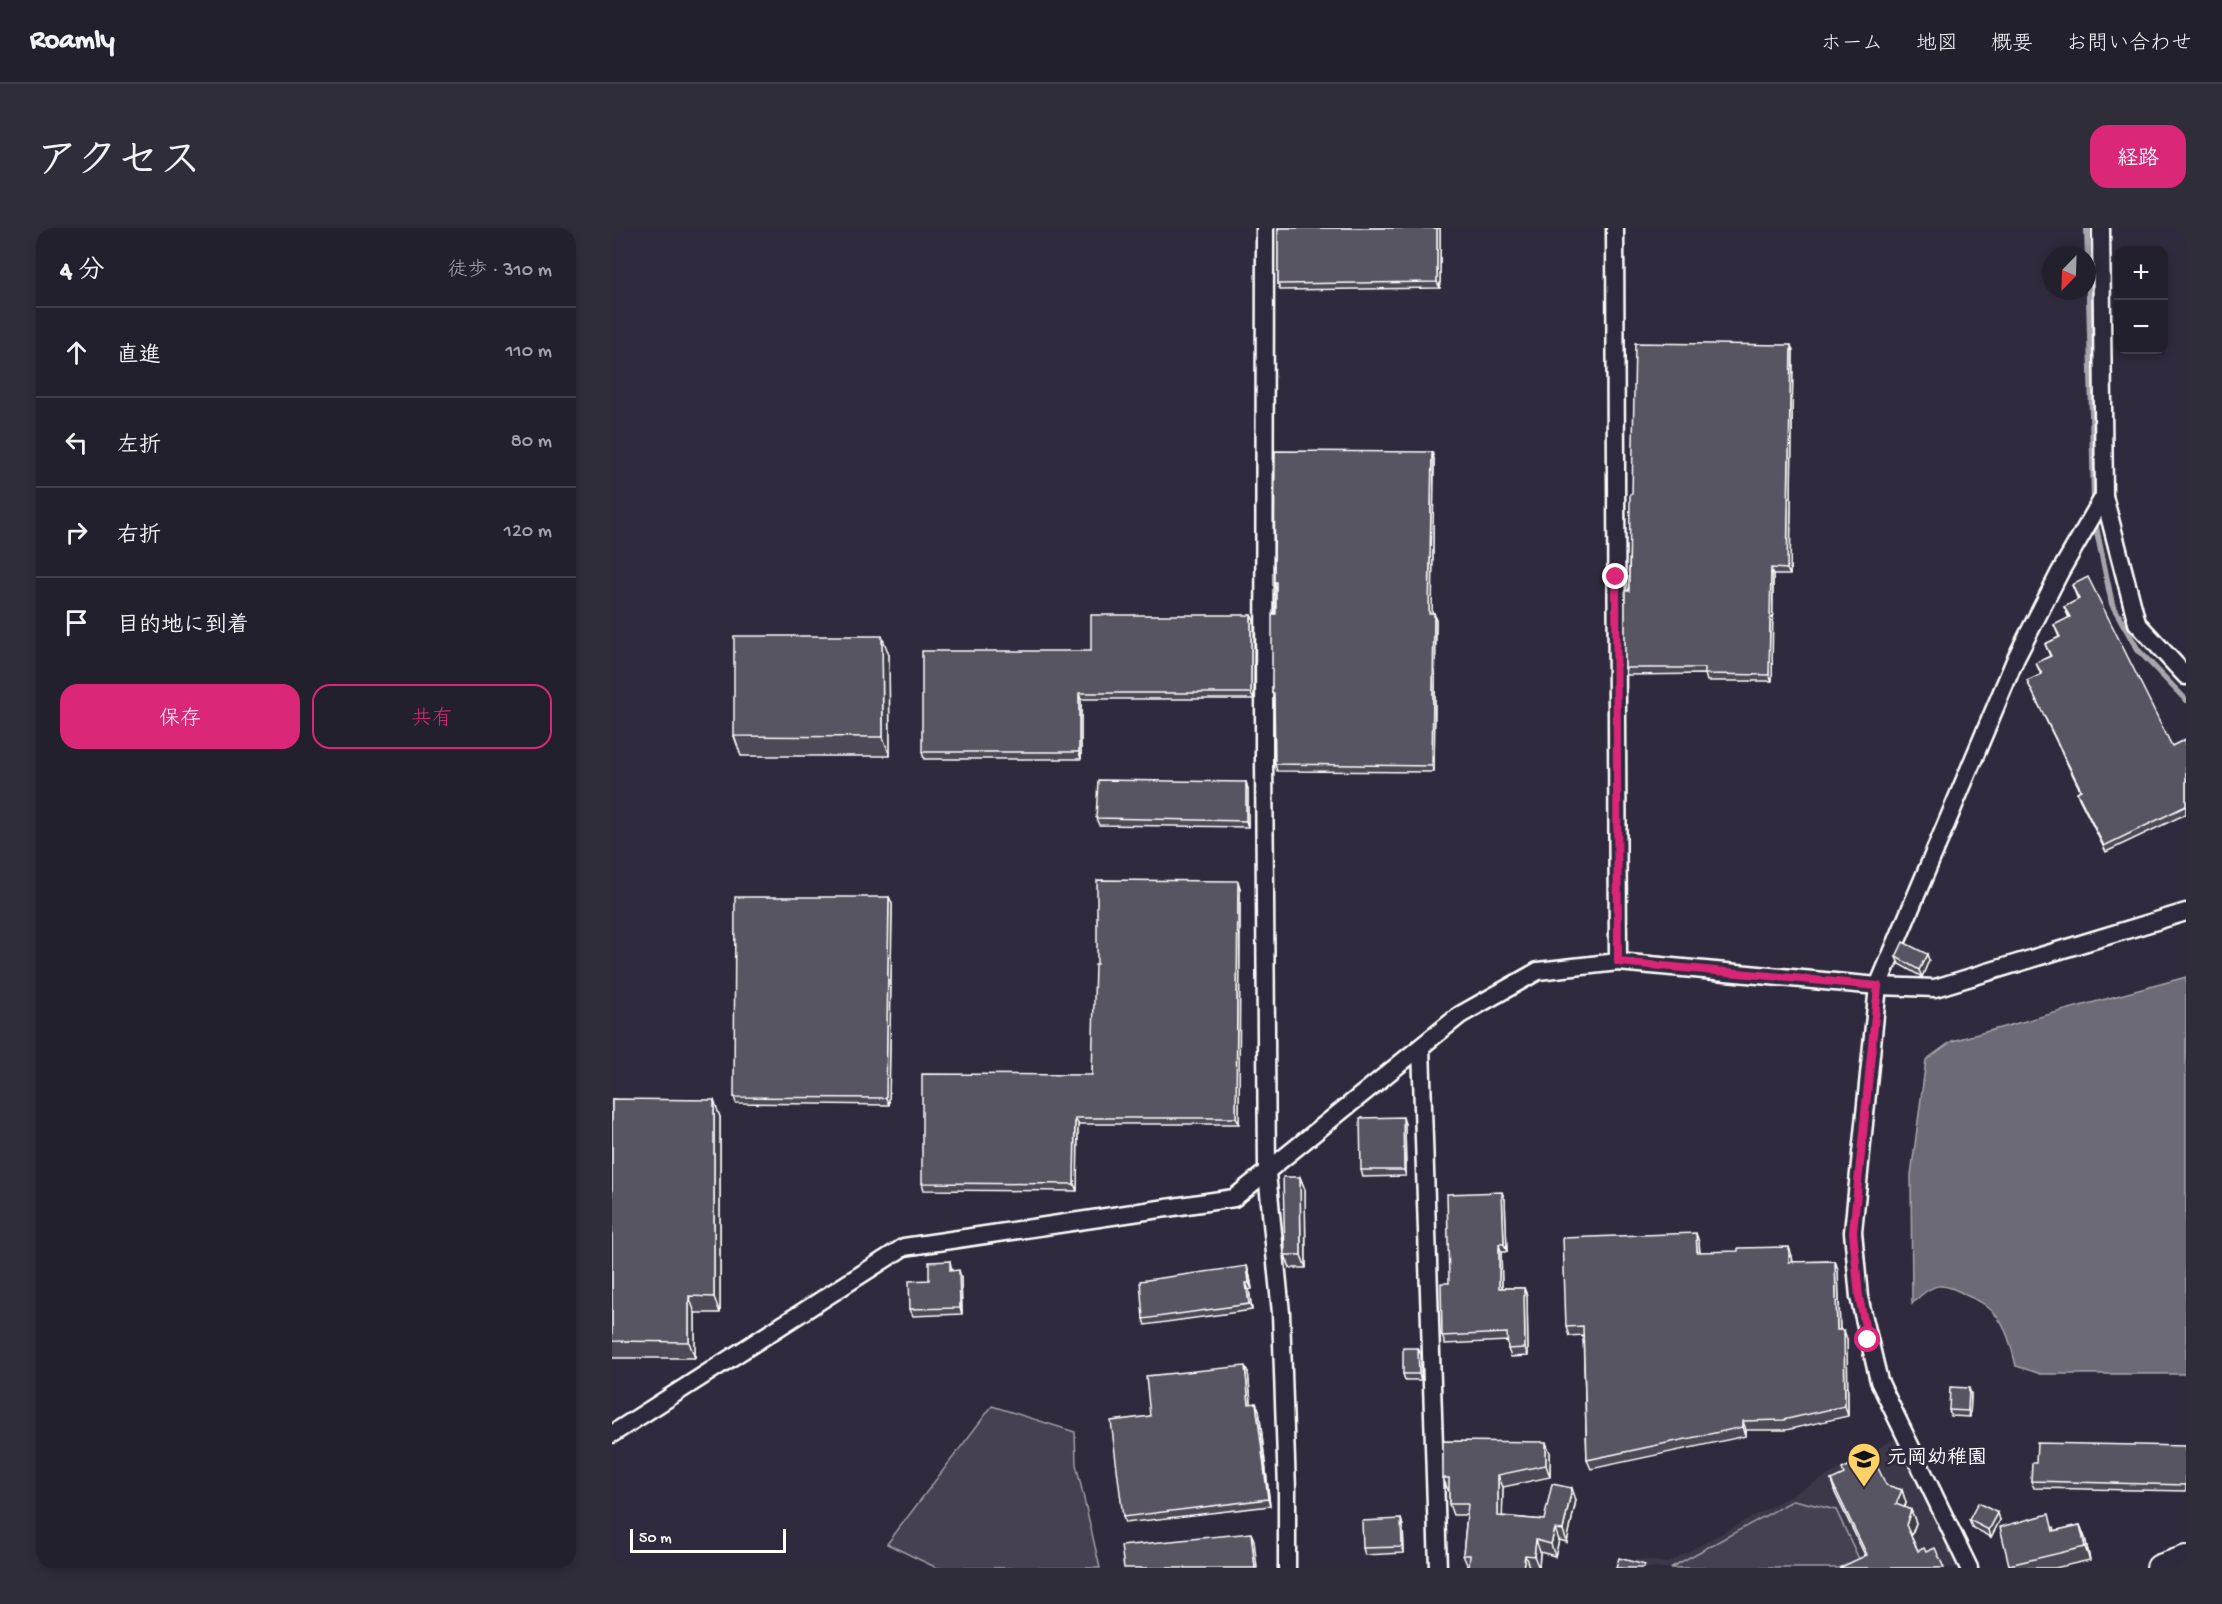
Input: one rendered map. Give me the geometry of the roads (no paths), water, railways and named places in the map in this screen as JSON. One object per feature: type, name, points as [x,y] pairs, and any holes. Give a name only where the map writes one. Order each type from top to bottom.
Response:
[{"type":"main road","points":[[2160,1568],[2186,1559]]},
{"type":"street","points":[[1265,228],[1264,758],[1267,1173],[1281,1313],[1287,1490],[1287,1568]]},
{"type":"street","points":[[1615,228],[1618,962]]},
{"type":"street","points":[[2101,228],[2104,496],[2137,622],[2186,676]]},
{"type":"street","points":[[1969,1568],[1879,1381],[1859,1297],[1853,1232],[1878,986],[2016,658],[2060,572],[2104,496]]},
{"type":"street","points":[[612,1434],[904,1247],[1234,1198],[1460,1015],[1538,971],[1618,962],[1878,986],[1935,988],[2186,912]]},
{"type":"street","points":[[1421,1047],[1438,1568]]},
{"type":"waterway","points":[[2087,228],[2094,503]]},
{"type":"waterway","points":[[2095,522],[2112,604],[2138,650],[2186,700]]},
{"type":"place","name":"元岡幼稚園","points":[[1864,1488]]}]
